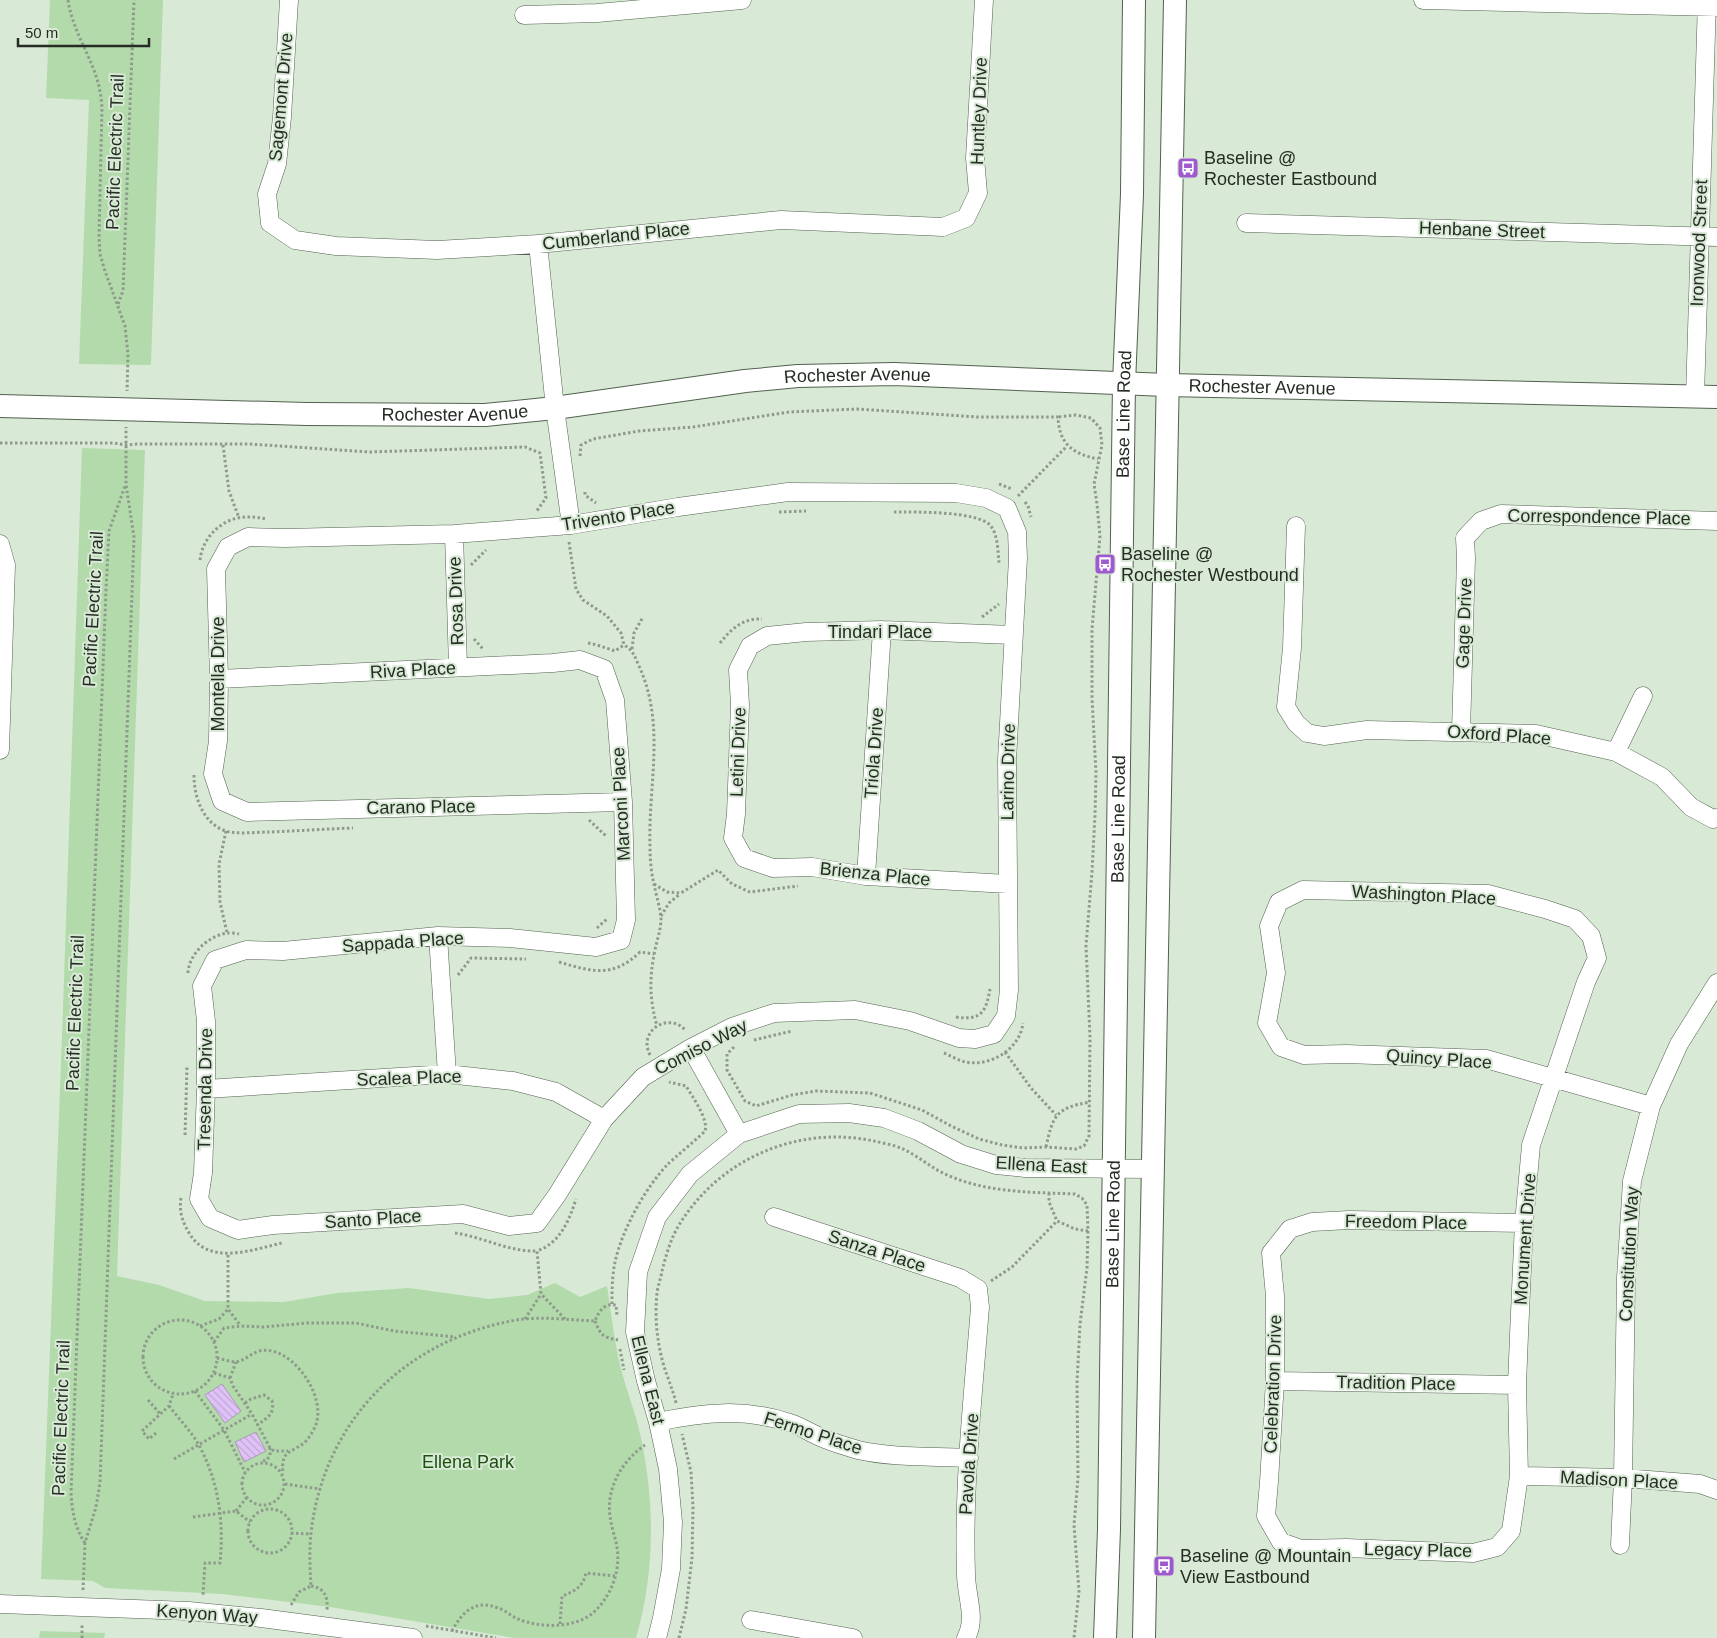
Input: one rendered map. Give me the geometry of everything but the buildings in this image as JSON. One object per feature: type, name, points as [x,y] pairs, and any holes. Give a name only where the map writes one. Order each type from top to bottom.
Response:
[{"type":"main road","name":"Base Line Road","points":[[1105,1638],[1109,1529],[1124,383],[1132,194],[1134,0]]},
{"type":"main road","points":[[1144,1638],[1175,0]]},
{"type":"main road","name":"Rochester Avenue","points":[[0,406],[397,416],[486,415],[555,408],[692,387],[798,376],[894,374],[1167,385],[1706,397]]},
{"type":"street","name":"Sagemont Drive","points":[[270,223],[267,194],[277,164],[282,117],[289,0]]},
{"type":"street","points":[[524,15],[597,14],[742,0]]},
{"type":"street","points":[[968,0],[984,0]]},
{"type":"street","name":"Huntley Drive","points":[[966,218],[978,193],[975,158],[984,0]]},
{"type":"street","points":[[1423,0],[1710,4]]},
{"type":"street","name":"Ironwood Street","points":[[1706,397],[1710,4]]},
{"type":"street","name":"Cumberland Place","points":[[270,223],[295,240],[336,246],[437,250],[538,244],[780,220],[943,227],[966,218]]},
{"type":"street","name":"Henbane Street","points":[[1246,223],[1708,237]]},
{"type":"street","points":[[538,244],[555,408],[570,525]]},
{"type":"street","name":"Trivento Place","points":[[228,547],[248,537],[285,538],[454,534],[570,525],[678,507],[788,492],[956,493],[986,498],[1007,508]]},
{"type":"street","name":"Larino Drive","points":[[994,1034],[1006,1016],[1009,990],[1007,760],[1018,558],[1017,532],[1007,508]]},
{"type":"street","name":"Correspondence Place","points":[[1481,521],[1502,514],[1717,520]]},
{"type":"street","name":"Gage Drive","points":[[1460,731],[1466,558],[1465,538],[1481,521]]},
{"type":"street","name":"Oxford Place","points":[[1296,526],[1292,648],[1286,707],[1296,723],[1307,733],[1324,736],[1368,730],[1536,734],[1616,752],[1662,777],[1691,807],[1715,819]]},
{"type":"street","name":"Rosa Drive","points":[[454,534],[458,668]]},
{"type":"street","points":[[0,544],[6,565],[0,750]]},
{"type":"street","name":"Montella Drive","points":[[222,801],[213,774],[218,741],[219,679],[216,569],[228,547]]},
{"type":"street","name":"Tindari Place","points":[[750,646],[768,636],[806,632],[882,630],[1013,635]]},
{"type":"street","name":"Triola Drive","points":[[866,876],[882,630]]},
{"type":"street","name":"Letini Drive","points":[[744,858],[733,838],[736,814],[740,705],[738,670],[750,646]]},
{"type":"street","name":"Riva Place","points":[[219,679],[553,663],[580,660],[604,669]]},
{"type":"street","name":"Marconi Place","points":[[604,669],[615,700],[623,802],[626,920],[621,940]]},
{"type":"street","points":[[1616,752],[1643,696]]},
{"type":"street","name":"Carano Place","points":[[222,801],[247,812],[623,802]]},
{"type":"street","name":"Brienza Place","points":[[744,858],[773,868],[812,867],[866,876],[1008,884]]},
{"type":"street","name":"Washington Place","points":[[1281,1047],[1267,1023],[1276,973],[1269,926],[1279,902],[1303,890],[1488,894],[1575,919],[1591,936]]},
{"type":"street","points":[[438,936],[447,1074]]},
{"type":"street","name":"Sappada Place","points":[[215,960],[246,950],[283,951],[438,936],[510,938],[596,947],[621,940]]},
{"type":"street","name":"Monument Drive","points":[[1497,1547],[1511,1531],[1519,1476],[1517,1385],[1524,1223],[1531,1145],[1586,982],[1597,958],[1591,936]]},
{"type":"street","name":"Tresenda Drive","points":[[210,1218],[199,1199],[206,1089],[206,1021],[202,986],[215,960]]},
{"type":"street","name":"Constitution Way","points":[[1620,1545],[1626,1278],[1632,1181],[1652,1106],[1679,1044],[1717,983]]},
{"type":"street","name":"Comiso Way","points":[[538,1223],[604,1119],[643,1077],[688,1040],[732,1028],[774,1013],[855,1010],[910,1021],[959,1038],[975,1039],[994,1034]]},
{"type":"street","points":[[688,1040],[739,1134]]},
{"type":"street","name":"Quincy Place","points":[[1281,1047],[1304,1055],[1346,1054],[1486,1059],[1652,1106]]},
{"type":"street","name":"Scalea Place","points":[[206,1089],[447,1074],[513,1081],[556,1092],[604,1119]]},
{"type":"street","name":"Ellena East","points":[[657,1638],[671,1569],[672,1522],[668,1469],[635,1332],[638,1272],[657,1217],[690,1174],[739,1134],[799,1114],[849,1113],[884,1118],[918,1132],[960,1154],[996,1165],[1025,1168],[1153,1169]]},
{"type":"street","name":"Santo Place","points":[[210,1218],[238,1230],[273,1225],[463,1214],[509,1226],[538,1223]]},
{"type":"street","name":"Sanza Place","points":[[774,1217],[960,1278],[978,1289]]},
{"type":"street","name":"Freedom Place","points":[[1290,1229],[1312,1222],[1349,1220],[1524,1223]]},
{"type":"street","name":"Celebration Drive","points":[[1281,1542],[1266,1516],[1275,1381],[1275,1296],[1270,1253],[1290,1229]]},
{"type":"street","name":"Pavola Drive","points":[[966,1638],[971,1629],[971,1608],[966,1578],[965,1522],[980,1307],[978,1289]]},
{"type":"street","name":"Tradition Place","points":[[1275,1381],[1517,1385]]},
{"type":"street","name":"Fermo Place","points":[[658,1422],[718,1412],[759,1415],[791,1424],[820,1437],[858,1450],[890,1454],[968,1458]]},
{"type":"street","name":"Madison Place","points":[[1519,1476],[1623,1478],[1700,1484],[1717,1490]]},
{"type":"street","name":"Legacy Place","points":[[1281,1542],[1301,1549],[1346,1548],[1473,1553],[1497,1547]]},
{"type":"street","name":"Kenyon Way","points":[[0,1604],[189,1611],[418,1632]]},
{"type":"street","points":[[751,1620],[853,1638]]},
{"type":"path","name":"Pacific Electric Trail","points":[[68,0],[75,28],[100,88],[102,107],[98,238],[105,271],[127,335],[128,370]]},
{"type":"path","name":"Pacific Electric Trail","points":[[118,305],[123,290],[134,0]]},
{"type":"path","points":[[581,462],[582,445],[593,439],[639,431],[702,426],[789,412],[857,409],[978,417],[1058,417],[1076,415],[1091,418],[1100,428],[1102,445],[1094,484],[1100,536],[1092,629],[1096,815],[1086,946],[1090,1037],[1090,1102],[1089,1136],[1084,1146],[1076,1149],[1023,1148],[979,1139],[922,1110],[870,1093],[816,1091],[792,1095],[756,1106],[745,1102],[727,1070],[727,1054],[736,1045]]},
{"type":"path","points":[[1058,417],[1062,437],[1067,446],[1078,454],[1098,459]]},
{"type":"path","points":[[0,443],[249,444],[370,452],[525,447],[540,453],[546,498],[535,512]]},
{"type":"path","name":"Pacific Electric Trail","points":[[83,1590],[85,1543],[96,1507],[100,1473],[134,545],[126,485],[126,445]]},
{"type":"path","points":[[223,445],[229,491],[239,518]]},
{"type":"path","points":[[989,525],[1067,446]]},
{"type":"path","points":[[992,482],[1004,485],[1019,495],[1028,506],[1032,520]]},
{"type":"path","name":"Pacific Electric Trail","points":[[85,1543],[79,1534],[72,1513],[70,1493],[106,580],[109,531],[126,485]]},
{"type":"path","points":[[584,486],[585,495],[599,505]]},
{"type":"path","points":[[778,512],[807,511]]},
{"type":"path","points":[[886,512],[944,513],[980,520],[989,525],[994,532],[999,566]]},
{"type":"path","points":[[200,568],[201,552],[209,536],[222,524],[239,518],[255,517],[272,520]]},
{"type":"path","points":[[562,543],[578,541]]},
{"type":"path","points":[[468,568],[485,550],[493,549]]},
{"type":"path","points":[[978,620],[998,604],[999,598]]},
{"type":"path","points":[[632,649],[634,633],[643,617]]},
{"type":"path","points":[[720,643],[730,630],[742,622],[757,618],[765,619]]},
{"type":"path","points":[[471,636],[488,654]]},
{"type":"path","points":[[583,643],[615,651],[624,645]]},
{"type":"path","points":[[194,769],[194,789],[201,809],[211,822],[226,831],[248,833],[362,828]]},
{"type":"path","points":[[589,820],[608,838]]},
{"type":"path","points":[[226,831],[219,864],[220,902],[227,933]]},
{"type":"path","points":[[661,916],[669,903],[718,870],[732,884],[750,892],[801,886]]},
{"type":"path","points":[[654,884],[667,892],[681,894]]},
{"type":"path","points":[[591,929],[596,928],[607,920],[608,912]]},
{"type":"path","points":[[188,978],[189,963],[200,948],[212,938],[227,933],[245,934]]},
{"type":"path","points":[[556,961],[574,967],[606,971],[629,962],[640,952],[654,954]]},
{"type":"path","points":[[455,979],[471,958],[527,959]]},
{"type":"path","points":[[951,1017],[968,1019],[980,1015],[987,1007],[991,986]]},
{"type":"path","points":[[936,1049],[965,1062],[988,1061],[1005,1052],[1017,1041],[1022,1029],[1024,1015]]},
{"type":"path","points":[[642,1058],[648,1053],[646,1043],[649,1033],[653,1028],[661,1024],[670,1023],[678,1025],[685,1030],[688,1040]]},
{"type":"path","points":[[688,1040],[695,1028]]},
{"type":"path","points":[[745,1042],[797,1031]]},
{"type":"path","points":[[994,1034],[1031,1088],[1056,1115]]},
{"type":"path","points":[[186,1140],[187,1065]]},
{"type":"path","points":[[612,1304],[612,1286],[616,1261],[631,1221],[645,1193],[666,1166],[704,1132],[706,1122],[686,1086],[668,1082],[663,1084]]},
{"type":"path","points":[[1046,1147],[1056,1115],[1072,1106],[1090,1102]]},
{"type":"path","points":[[679,1638],[686,1608],[692,1558],[693,1507],[691,1472],[674,1391],[660,1353],[657,1292],[666,1254],[678,1226],[697,1200],[713,1183],[732,1168],[751,1156],[792,1141],[819,1137],[847,1137],[874,1141],[902,1149],[945,1174],[969,1182],[1021,1193],[1075,1194],[1082,1198],[1087,1205],[1087,1268],[1080,1324],[1078,1383],[1078,1478],[1074,1525],[1079,1591],[1074,1638]]},
{"type":"path","points":[[453,1233],[523,1252],[537,1251],[553,1241],[563,1231],[578,1193]]},
{"type":"path","points":[[1049,1193],[1049,1202],[1057,1221],[1076,1229],[1088,1231]]},
{"type":"path","points":[[181,1195],[182,1221],[192,1238],[211,1252],[228,1255],[282,1243]]},
{"type":"path","points":[[978,1289],[1012,1267],[1057,1221]]},
{"type":"path","points":[[525,1320],[541,1294],[537,1251]]},
{"type":"path","points":[[228,1255],[228,1309],[241,1326]]},
{"type":"path","points":[[541,1294],[566,1320]]},
{"type":"path","points":[[612,1304],[605,1306],[598,1312],[595,1321],[599,1332],[605,1337],[618,1340]]},
{"type":"path","points":[[612,1304],[616,1305],[617,1322]]},
{"type":"path","points":[[200,1326],[219,1319],[228,1309]]},
{"type":"path","points":[[311,1586],[310,1534],[320,1489],[345,1432],[358,1412],[376,1392],[410,1363],[455,1337],[486,1327],[541,1318],[595,1321]]},
{"type":"path","points":[[182,1320],[194,1322],[200,1326],[214,1342],[217,1349],[214,1373],[207,1383],[195,1391],[186,1394],[174,1394],[152,1382],[146,1371],[143,1359],[150,1335],[170,1321],[182,1320]]},
{"type":"path","points":[[214,1342],[224,1328],[307,1323],[356,1322],[394,1331],[455,1337]]},
{"type":"path","points":[[618,1331],[625,1376]]},
{"type":"path","points":[[217,1358],[236,1362],[254,1353],[272,1351],[291,1360],[306,1378],[316,1398],[316,1425],[307,1440],[289,1451],[274,1451],[270,1448],[252,1414],[233,1386],[230,1378],[236,1362]]},
{"type":"path","points":[[214,1373],[230,1378]]},
{"type":"path","points":[[195,1391],[224,1430],[246,1472]]},
{"type":"path","points":[[156,1433],[149,1439],[142,1431],[170,1406],[174,1394]]},
{"type":"path","points":[[245,1403],[251,1399],[264,1396],[272,1401],[272,1412],[257,1424]]},
{"type":"path","points":[[148,1400],[161,1415]]},
{"type":"path","points":[[170,1406],[199,1445],[214,1479],[221,1514],[222,1539],[220,1563],[205,1563],[203,1597]]},
{"type":"path","points":[[174,1459],[252,1414]]},
{"type":"path","points":[[644,1437],[647,1452]]},
{"type":"path","points":[[452,1630],[461,1615],[475,1606],[487,1605],[498,1608],[515,1618],[529,1623],[545,1625],[575,1622],[592,1614],[609,1594],[615,1576],[618,1553],[610,1516],[611,1492],[618,1474],[626,1462],[646,1445]]},
{"type":"path","points":[[270,1448],[267,1460],[253,1465],[246,1472],[242,1483],[243,1491],[247,1497],[259,1505],[273,1503],[283,1494],[285,1484],[282,1464],[289,1451]]},
{"type":"path","points":[[260,1462],[273,1464],[283,1474]]},
{"type":"path","points":[[285,1484],[320,1489]]},
{"type":"path","points":[[193,1517],[236,1511],[247,1497]]},
{"type":"path","points":[[274,1509],[289,1521],[291,1533],[289,1541],[272,1552],[258,1549],[252,1544],[249,1537],[250,1522],[260,1511],[274,1509]]},
{"type":"path","points":[[236,1511],[250,1522]]},
{"type":"path","points":[[291,1533],[310,1534]]},
{"type":"path","points":[[560,1624],[562,1596],[579,1588],[586,1572],[615,1576]]},
{"type":"path","points":[[291,1605],[299,1592],[311,1586],[317,1587],[326,1594],[326,1610]]},
{"type":"path","points":[[281,1604],[300,1606]]},
{"type":"path","points":[[318,1609],[336,1612]]},
{"type":"path","points":[[418,1632],[452,1630],[496,1638]]},
{"type":"green space","points":[[50,0],[163,0],[151,365],[79,364],[89,100],[46,98]]},
{"type":"green space","name":"Ellena Park","points":[[82,448],[145,450],[117,1276],[159,1285],[205,1301],[284,1302],[337,1293],[409,1288],[489,1299],[527,1295],[555,1283],[580,1297],[607,1286],[618,1355],[639,1429],[649,1488],[651,1513],[650,1564],[647,1589],[636,1638],[515,1638],[330,1607],[222,1594],[105,1588],[93,1581],[41,1579]]},
{"type":"green space","points":[[40,1631],[105,1633],[104,1638],[39,1638]]},
{"type":"place","name":"Baseline @ Rochester Eastbound","points":[[1188,168]]},
{"type":"place","name":"Baseline @ Rochester Westbound","points":[[1105,564]]},
{"type":"place","name":"Baseline @ Mountain View Eastbound","points":[[1164,1566]]}]
